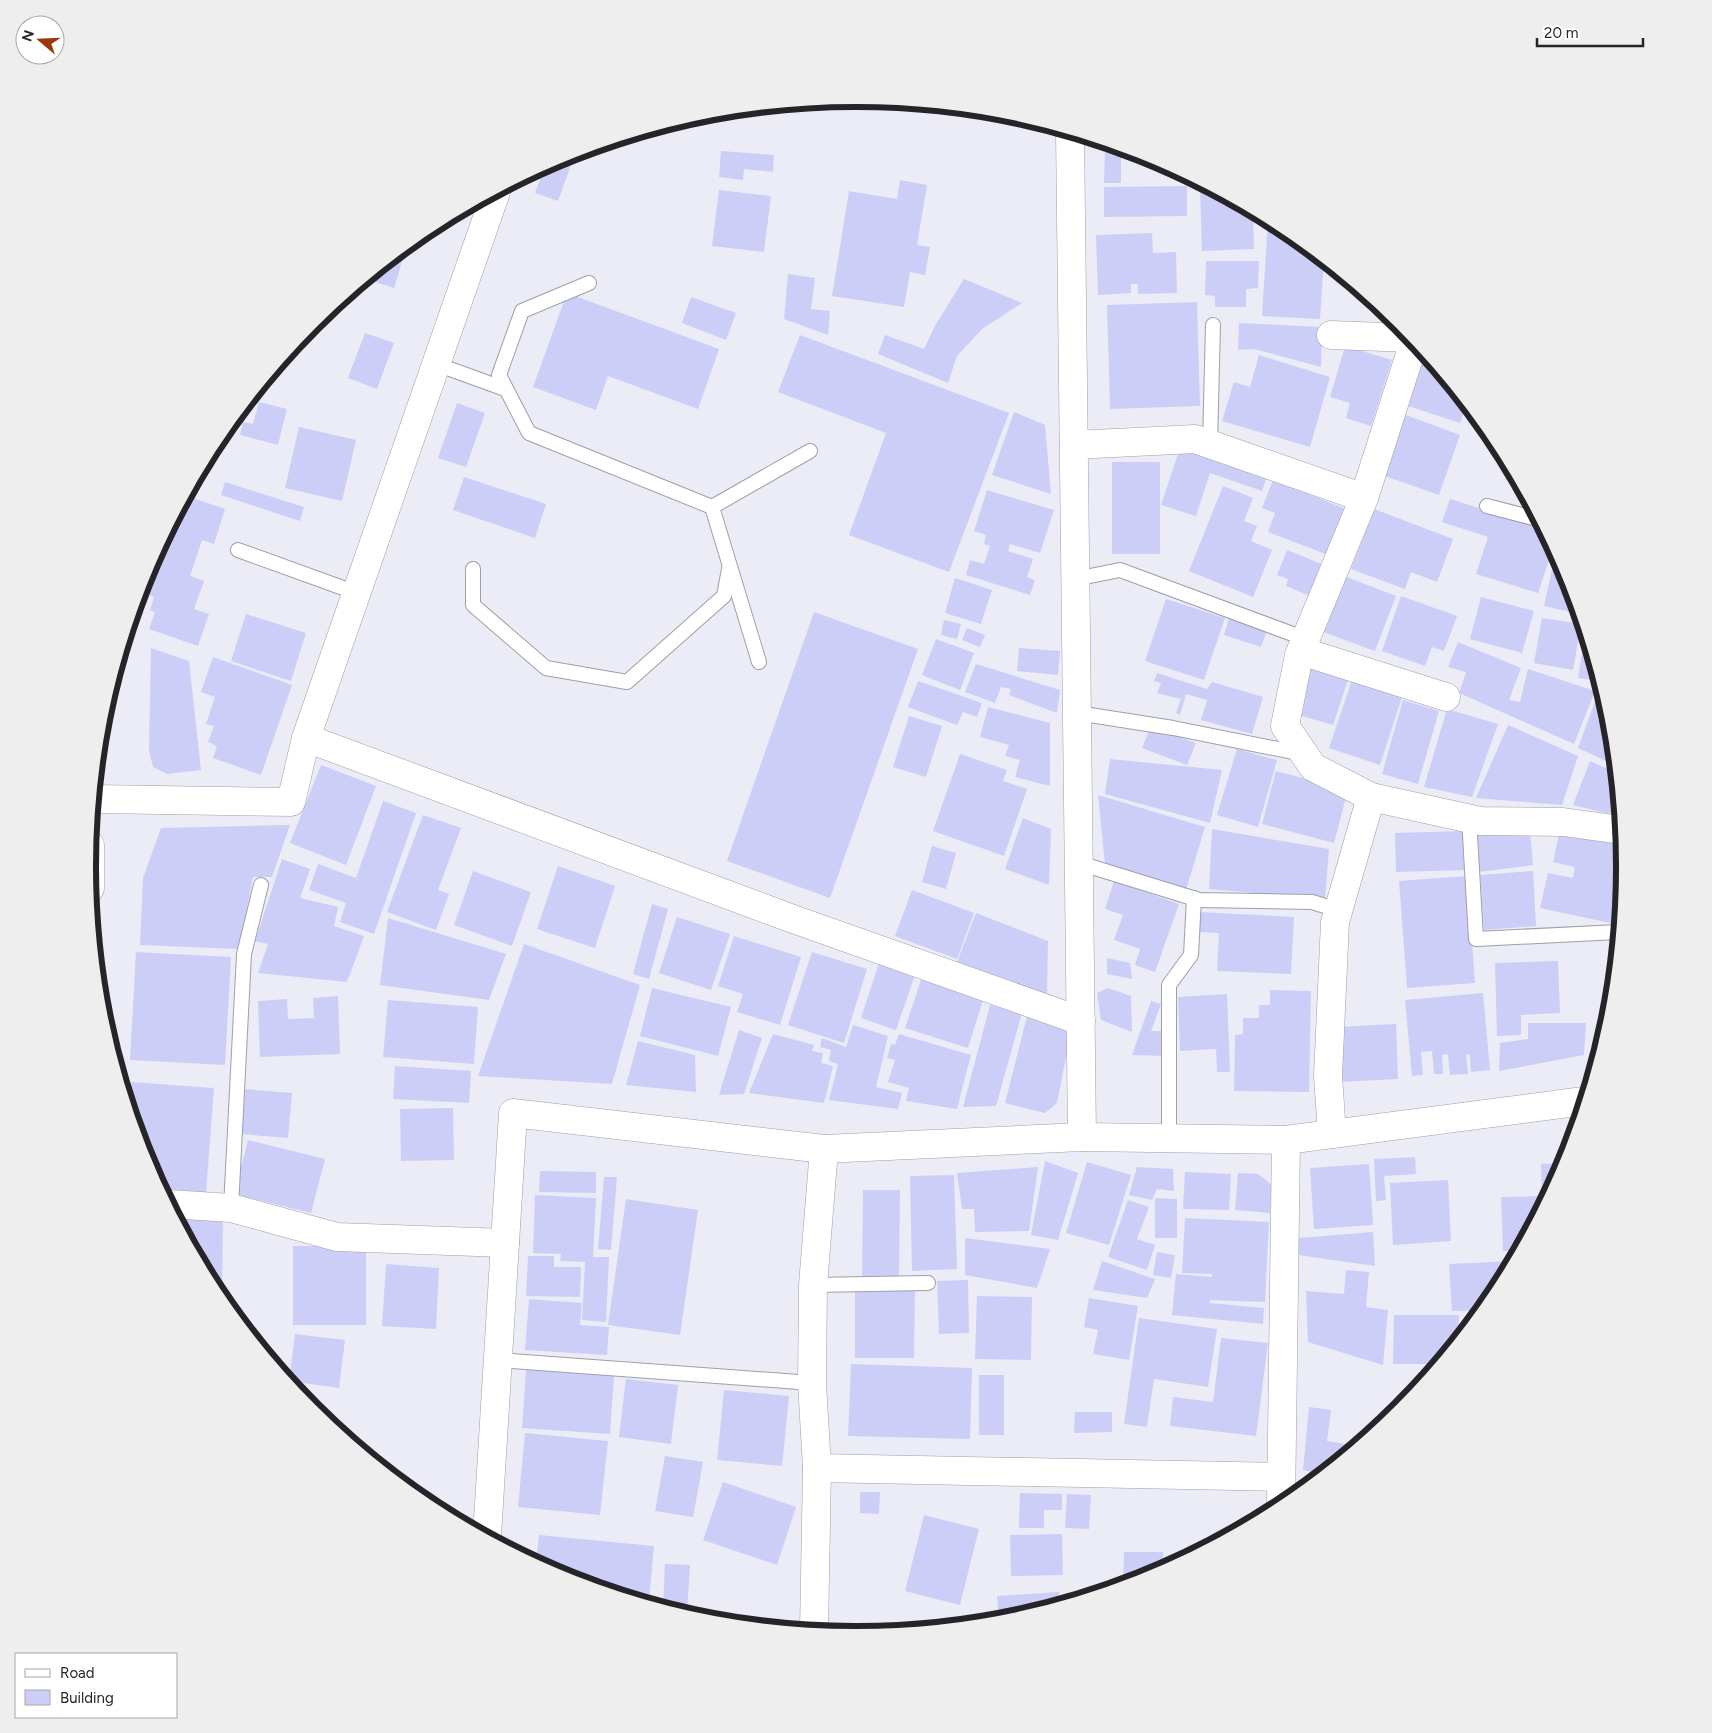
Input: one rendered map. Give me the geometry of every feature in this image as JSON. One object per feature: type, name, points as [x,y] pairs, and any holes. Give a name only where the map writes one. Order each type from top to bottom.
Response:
[{"type":"street","points":[[1070,138],[1082,1138]]},
{"type":"street","points":[[100,799],[291,802],[306,738],[493,200]]},
{"type":"street","points":[[1331,335],[1401,338]]},
{"type":"street","points":[[1412,349],[1364,498],[1303,645],[1285,726],[1313,767],[1371,797],[1480,821],[1563,822],[1614,829]]},
{"type":"street","points":[[1074,445],[1195,438],[1364,498]]},
{"type":"street","points":[[1303,645],[1446,697]]},
{"type":"street","points":[[306,738],[793,919],[1081,1021]]},
{"type":"street","points":[[1332,1134],[1328,1076],[1335,922],[1371,797]]},
{"type":"street","points":[[487,1530],[514,1114],[824,1149],[1082,1138],[1286,1140],[1578,1103]]},
{"type":"street","points":[[1281,1496],[1286,1140]]},
{"type":"street","points":[[814,1625],[817,1468],[812,1383],[813,1285],[824,1149]]},
{"type":"street","points":[[176,1204],[231,1208],[337,1236],[505,1243]]},
{"type":"street","points":[[817,1468],[1282,1477]]},
{"type":"lane","points":[[589,283],[522,311],[499,376],[529,434],[712,507]]},
{"type":"lane","points":[[1210,444],[1213,325]]},
{"type":"lane","points":[[436,364],[505,389]]},
{"type":"lane","points":[[712,507],[810,450]]},
{"type":"lane","points":[[1487,506],[1530,517]]},
{"type":"lane","points":[[712,507],[759,662]]},
{"type":"lane","points":[[238,550],[357,593]]},
{"type":"lane","points":[[473,569],[473,605],[546,668],[627,682],[724,596],[730,565]]},
{"type":"lane","points":[[1075,579],[1120,570],[1303,645]]},
{"type":"lane","points":[[1077,713],[1173,728],[1305,755]]},
{"type":"lane","points":[[1468,818],[1476,939],[1612,932]]},
{"type":"lane","points":[[1079,863],[1199,900],[1312,902],[1338,910]]},
{"type":"lane","points":[[231,1208],[244,954],[261,885]]},
{"type":"lane","points":[[1169,1138],[1168,985],[1190,955],[1194,898]]},
{"type":"lane","points":[[813,1285],[928,1283]]},
{"type":"lane","points":[[498,1360],[812,1383]]},
{"type":"building","points":[[1105,149],[1121,155],[1121,183],[1104,183]]},
{"type":"building","points":[[721,151],[774,155],[773,172],[744,169],[743,180],[719,177]]},
{"type":"building","points":[[568,164],[571,165],[558,201],[535,193],[542,175]]},
{"type":"building","points":[[900,180],[927,185],[917,245],[930,247],[925,275],[910,272],[904,307],[832,296],[849,191],[897,199]]},
{"type":"building","points":[[1187,186],[1187,216],[1104,217],[1104,187]]},
{"type":"building","points":[[1200,189],[1253,220],[1254,249],[1202,251]]},
{"type":"building","points":[[719,190],[771,196],[764,252],[712,246]]},
{"type":"building","points":[[1267,228],[1324,268],[1320,319],[1262,316]]},
{"type":"building","points":[[1152,233],[1153,253],[1176,252],[1177,293],[1138,294],[1138,284],[1131,284],[1131,293],[1098,295],[1096,235]]},
{"type":"building","points":[[404,257],[394,288],[372,281]]},
{"type":"building","points":[[1206,261],[1259,261],[1258,288],[1246,289],[1246,307],[1215,307],[1215,296],[1205,295]]},
{"type":"building","points":[[788,274],[815,278],[811,309],[830,311],[828,335],[784,319]]},
{"type":"building","points":[[964,279],[1022,303],[982,329],[957,356],[948,383],[878,354],[885,335],[924,349],[936,324]]},
{"type":"building","points":[[567,293],[719,349],[698,409],[608,376],[596,410],[533,387]]},
{"type":"building","points":[[691,297],[736,313],[726,340],[682,323]]},
{"type":"building","points":[[1197,302],[1200,406],[1110,409],[1107,305]]},
{"type":"building","points":[[1239,323],[1322,327],[1321,367],[1254,349],[1238,350]]},
{"type":"building","points":[[365,333],[394,343],[377,389],[348,378]]},
{"type":"building","points":[[800,335],[1009,413],[949,572],[849,535],[886,433],[778,392]]},
{"type":"building","points":[[1345,346],[1392,360],[1371,426],[1346,418],[1350,403],[1330,397]]},
{"type":"building","points":[[1259,355],[1330,377],[1310,447],[1222,421],[1234,382],[1250,387]]},
{"type":"building","points":[[1419,357],[1464,411],[1460,423],[1405,405]]},
{"type":"building","points":[[259,402],[287,409],[278,445],[240,435],[243,422],[253,424]]},
{"type":"building","points":[[457,403],[485,413],[466,467],[438,458]]},
{"type":"building","points":[[1014,412],[1045,425],[1051,494],[992,475]]},
{"type":"building","points":[[1403,414],[1460,435],[1439,495],[1382,475]]},
{"type":"building","points":[[299,427],[356,440],[342,501],[285,488]]},
{"type":"building","points":[[1181,445],[1268,474],[1262,491],[1210,473],[1196,516],[1161,505]]},
{"type":"building","points":[[1112,462],[1160,462],[1160,554],[1112,554]]},
{"type":"building","points":[[464,477],[546,504],[535,538],[453,510]]},
{"type":"building","points":[[1273,480],[1346,509],[1328,555],[1268,532],[1275,513],[1262,508]]},
{"type":"building","points":[[225,482],[304,507],[300,521],[221,495]]},
{"type":"building","points":[[1223,486],[1253,498],[1244,521],[1257,526],[1251,541],[1272,550],[1253,597],[1189,571]]},
{"type":"building","points":[[987,490],[1054,510],[1040,553],[1010,544],[1008,551],[1033,559],[1027,577],[1035,580],[1030,595],[966,575],[970,560],[984,564],[990,546],[984,544],[986,535],[974,531]]},
{"type":"building","points":[[192,498],[225,509],[214,544],[202,540],[190,576],[204,581],[194,609],[209,614],[198,646],[149,629],[155,612],[150,610],[154,597],[148,594],[175,530]]},
{"type":"building","points":[[1450,499],[1535,526],[1550,558],[1538,593],[1476,574],[1488,537],[1442,522]]},
{"type":"building","points":[[1374,509],[1453,539],[1437,582],[1411,572],[1405,589],[1351,569]]},
{"type":"building","points":[[1287,550],[1324,565],[1312,597],[1286,586],[1288,579],[1277,575]]},
{"type":"building","points":[[1552,569],[1555,570],[1558,576],[1571,612],[1544,606]]},
{"type":"building","points":[[1344,576],[1396,596],[1375,651],[1323,632]]},
{"type":"building","points":[[955,578],[992,590],[981,624],[945,613]]},
{"type":"building","points":[[1401,596],[1457,616],[1444,651],[1432,647],[1425,666],[1382,651]]},
{"type":"building","points":[[1481,597],[1534,611],[1522,653],[1470,639]]},
{"type":"building","points":[[1166,599],[1225,618],[1204,680],[1145,661]]},
{"type":"building","points":[[814,612],[918,649],[830,898],[727,861]]},
{"type":"building","points":[[246,614],[306,633],[291,681],[231,661]]},
{"type":"building","points":[[1229,618],[1267,630],[1261,647],[1224,635]]},
{"type":"building","points":[[1542,618],[1575,623],[1579,635],[1573,670],[1534,663]]},
{"type":"building","points":[[944,620],[961,624],[957,639],[941,635]]},
{"type":"building","points":[[967,628],[985,635],[980,647],[962,640]]},
{"type":"building","points":[[936,639],[974,653],[960,690],[922,675]]},
{"type":"building","points":[[1458,642],[1521,668],[1509,700],[1520,702],[1528,669],[1595,691],[1574,744],[1459,693],[1466,672],[1448,667]]},
{"type":"building","points":[[1583,647],[1592,680],[1578,678]]},
{"type":"building","points":[[151,648],[189,661],[201,770],[167,774],[153,767],[149,750]]},
{"type":"building","points":[[1019,648],[1060,651],[1058,675],[1017,671]]},
{"type":"building","points":[[213,657],[292,685],[261,775],[213,758],[217,746],[208,742],[214,726],[206,724],[215,697],[201,692]]},
{"type":"building","points":[[976,664],[1060,690],[1057,713],[1009,695],[1011,689],[1001,687],[995,703],[965,692]]},
{"type":"building","points":[[1311,666],[1348,680],[1333,725],[1299,715],[1305,681]]},
{"type":"building","points":[[1157,673],[1207,689],[1212,682],[1263,697],[1252,734],[1201,720],[1207,700],[1186,694],[1180,715],[1176,713],[1181,699],[1157,693],[1161,683],[1154,681]]},
{"type":"building","points":[[1352,680],[1402,697],[1380,765],[1329,748]]},
{"type":"building","points":[[918,681],[982,703],[977,717],[963,712],[957,725],[908,707]]},
{"type":"building","points":[[1596,698],[1608,762],[1578,748]]},
{"type":"building","points":[[1403,700],[1439,711],[1418,784],[1382,774]]},
{"type":"building","points":[[988,707],[1050,723],[1050,786],[1015,777],[1020,760],[1005,756],[1009,745],[980,737]]},
{"type":"building","points":[[1447,709],[1498,724],[1472,797],[1424,787]]},
{"type":"building","points":[[909,716],[942,726],[926,777],[893,767]]},
{"type":"building","points":[[1508,725],[1578,756],[1562,805],[1476,798]]},
{"type":"building","points":[[1151,726],[1196,743],[1187,765],[1142,748]]},
{"type":"building","points":[[1237,749],[1277,760],[1258,827],[1217,815]]},
{"type":"building","points":[[960,754],[1007,770],[1003,781],[1027,789],[1004,856],[933,831]]},
{"type":"building","points":[[1110,759],[1222,770],[1210,823],[1105,794]]},
{"type":"building","points":[[1590,761],[1609,769],[1614,814],[1573,805]]},
{"type":"building","points":[[321,765],[376,786],[346,865],[290,843]]},
{"type":"building","points":[[1276,771],[1348,790],[1334,843],[1262,824]]},
{"type":"building","points":[[1098,795],[1205,827],[1186,890],[1105,864]]},
{"type":"building","points":[[383,801],[416,813],[374,934],[340,922],[346,903],[309,890],[318,864],[356,878]]},
{"type":"building","points":[[423,815],[461,828],[438,890],[449,894],[436,930],[387,912]]},
{"type":"building","points":[[1023,818],[1051,829],[1049,885],[1005,869]]},
{"type":"building","points":[[290,825],[272,877],[253,877],[239,949],[140,945],[143,878],[161,828]]},
{"type":"building","points":[[1212,829],[1329,849],[1325,899],[1209,889]]},
{"type":"building","points":[[1530,829],[1533,865],[1479,872],[1476,835]]},
{"type":"building","points":[[1560,829],[1615,841],[1616,866],[1613,924],[1540,908],[1548,873],[1573,878],[1575,867],[1553,862]]},
{"type":"building","points":[[1464,831],[1465,870],[1396,872],[1395,833]]},
{"type":"building","points":[[932,846],[956,853],[946,889],[922,882]]},
{"type":"building","points":[[282,859],[310,869],[300,898],[338,907],[334,926],[364,936],[347,982],[258,973],[268,944],[255,941]]},
{"type":"building","points":[[558,866],[615,886],[595,948],[537,929]]},
{"type":"building","points":[[473,871],[531,892],[512,946],[454,925]]},
{"type":"building","points":[[1533,871],[1536,926],[1484,930],[1480,875]]},
{"type":"building","points":[[1467,876],[1475,983],[1407,988],[1399,881]]},
{"type":"building","points":[[1114,881],[1179,904],[1155,972],[1135,965],[1140,949],[1114,940],[1123,915],[1105,909]]},
{"type":"building","points":[[912,890],[974,913],[957,959],[895,936]]},
{"type":"building","points":[[652,904],[668,909],[649,979],[633,974]]},
{"type":"building","points":[[1199,912],[1294,917],[1291,974],[1217,971],[1219,933],[1198,932]]},
{"type":"building","points":[[976,913],[1048,941],[1047,996],[957,962]]},
{"type":"building","points":[[677,917],[730,934],[711,990],[659,973]]},
{"type":"building","points":[[388,918],[506,954],[489,1000],[380,985]]},
{"type":"building","points":[[734,936],[801,957],[780,1025],[737,1012],[743,994],[718,986]]},
{"type":"building","points":[[524,944],[640,985],[612,1084],[478,1076]]},
{"type":"building","points":[[136,952],[231,957],[225,1065],[130,1060]]},
{"type":"building","points":[[812,952],[867,969],[844,1043],[788,1025]]},
{"type":"building","points":[[1107,958],[1130,963],[1132,979],[1107,974]]},
{"type":"building","points":[[1558,961],[1560,1013],[1521,1015],[1521,1035],[1497,1036],[1495,963]]},
{"type":"building","points":[[879,963],[915,975],[896,1030],[861,1018]]},
{"type":"building","points":[[923,974],[985,994],[968,1048],[905,1028]]},
{"type":"building","points":[[652,988],[731,1007],[718,1056],[640,1036]]},
{"type":"building","points":[[1108,988],[1131,996],[1132,1032],[1101,1020],[1097,993]]},
{"type":"building","points":[[1270,990],[1311,991],[1309,1092],[1234,1091],[1235,1035],[1243,1034],[1243,1018],[1259,1018],[1259,1005],[1270,1005]]},
{"type":"building","points":[[1483,993],[1490,1070],[1471,1072],[1470,1054],[1466,1055],[1468,1074],[1450,1075],[1448,1054],[1442,1055],[1443,1074],[1434,1074],[1432,1051],[1421,1052],[1423,1075],[1412,1076],[1405,1000]]},
{"type":"building","points":[[1227,994],[1230,1072],[1217,1072],[1216,1049],[1180,1051],[1178,997]]},
{"type":"building","points":[[338,996],[340,1054],[260,1057],[258,1001],[287,999],[288,1019],[314,1018],[313,998]]},
{"type":"building","points":[[388,1000],[478,1007],[474,1064],[383,1057]]},
{"type":"building","points":[[1151,1001],[1161,1004],[1151,1031],[1166,1031],[1165,1056],[1132,1055]]},
{"type":"building","points":[[990,1005],[1022,1013],[996,1106],[963,1107]]},
{"type":"building","points":[[1027,1016],[1065,1026],[1070,1037],[1057,1103],[1045,1113],[1005,1103]]},
{"type":"building","points":[[1528,1023],[1586,1023],[1584,1055],[1499,1071],[1500,1043],[1528,1039]]},
{"type":"building","points":[[1396,1024],[1398,1079],[1338,1082],[1336,1027]]},
{"type":"building","points":[[853,1025],[888,1036],[876,1087],[902,1093],[898,1109],[829,1100],[838,1064],[829,1061],[831,1050],[820,1047],[822,1038],[846,1047]]},
{"type":"building","points":[[739,1030],[762,1038],[744,1094],[719,1095]]},
{"type":"building","points":[[773,1034],[814,1045],[812,1051],[823,1053],[821,1063],[833,1066],[824,1103],[749,1093]]},
{"type":"building","points":[[899,1034],[971,1055],[957,1109],[906,1101],[909,1088],[888,1082],[895,1060],[887,1058],[891,1044],[895,1045]]},
{"type":"building","points":[[638,1041],[695,1055],[696,1092],[626,1085]]},
{"type":"building","points":[[395,1066],[471,1071],[469,1103],[393,1099]]},
{"type":"building","points":[[131,1082],[214,1088],[206,1193],[169,1190],[154,1157],[130,1090]]},
{"type":"building","points":[[243,1089],[292,1093],[288,1138],[240,1134]]},
{"type":"building","points":[[453,1108],[454,1160],[401,1161],[400,1109]]},
{"type":"building","points":[[248,1140],[325,1159],[311,1213],[234,1194]]},
{"type":"building","points":[[1415,1157],[1416,1174],[1384,1176],[1386,1200],[1376,1201],[1374,1159]]},
{"type":"building","points":[[1045,1161],[1078,1173],[1058,1240],[1031,1235]]},
{"type":"building","points":[[1087,1162],[1131,1175],[1109,1245],[1066,1233]]},
{"type":"building","points":[[1555,1163],[1542,1192],[1541,1164]]},
{"type":"building","points":[[1369,1164],[1373,1225],[1314,1229],[1310,1168]]},
{"type":"building","points":[[1038,1167],[1029,1231],[975,1232],[974,1209],[962,1209],[957,1173]]},
{"type":"building","points":[[1137,1167],[1173,1169],[1174,1191],[1157,1189],[1152,1200],[1129,1195]]},
{"type":"building","points":[[540,1171],[596,1172],[596,1193],[539,1192]]},
{"type":"building","points":[[1185,1172],[1231,1174],[1229,1210],[1183,1209]]},
{"type":"building","points":[[1238,1173],[1258,1174],[1272,1185],[1270,1213],[1235,1210]]},
{"type":"building","points":[[954,1175],[957,1269],[912,1271],[910,1176]]},
{"type":"building","points":[[604,1177],[617,1177],[611,1250],[598,1249]]},
{"type":"building","points":[[1448,1180],[1451,1241],[1393,1245],[1390,1183]]},
{"type":"building","points":[[863,1190],[900,1190],[899,1280],[862,1280]]},
{"type":"building","points":[[535,1195],[596,1198],[593,1257],[609,1257],[606,1322],[582,1320],[585,1262],[560,1261],[561,1254],[533,1253]]},
{"type":"building","points":[[1540,1196],[1511,1251],[1503,1251],[1501,1197]]},
{"type":"building","points":[[1155,1198],[1177,1199],[1177,1238],[1155,1238]]},
{"type":"building","points":[[626,1199],[698,1210],[680,1335],[608,1325]]},
{"type":"building","points":[[1128,1200],[1149,1207],[1137,1239],[1155,1245],[1147,1270],[1108,1257]]},
{"type":"building","points":[[183,1217],[223,1218],[222,1286]]},
{"type":"building","points":[[1185,1218],[1269,1222],[1265,1302],[1210,1300],[1210,1303],[1264,1308],[1263,1324],[1172,1315],[1176,1274],[1212,1277],[1212,1274],[1182,1273]]},
{"type":"building","points":[[1373,1232],[1375,1266],[1298,1255],[1299,1238]]},
{"type":"building","points":[[965,1238],[1050,1249],[1037,1288],[965,1275]]},
{"type":"building","points":[[293,1246],[366,1246],[366,1325],[293,1325]]},
{"type":"building","points":[[1157,1252],[1175,1255],[1171,1278],[1153,1275]]},
{"type":"building","points":[[528,1256],[554,1256],[554,1267],[581,1267],[580,1297],[526,1296]]},
{"type":"building","points":[[1102,1261],[1155,1279],[1147,1298],[1093,1290]]},
{"type":"building","points":[[1505,1261],[1473,1310],[1452,1311],[1449,1264]]},
{"type":"building","points":[[386,1264],[439,1268],[436,1329],[382,1326]]},
{"type":"building","points":[[1346,1270],[1369,1272],[1366,1307],[1388,1310],[1383,1365],[1308,1342],[1306,1291],[1344,1294]]},
{"type":"building","points":[[968,1280],[969,1333],[939,1334],[937,1281]]},
{"type":"building","points":[[855,1289],[915,1289],[914,1358],[855,1358]]},
{"type":"building","points":[[977,1296],[1032,1297],[1031,1360],[975,1359]]},
{"type":"building","points":[[1089,1298],[1138,1306],[1129,1360],[1093,1354],[1098,1330],[1084,1327]]},
{"type":"building","points":[[529,1299],[582,1303],[580,1325],[609,1327],[607,1355],[525,1350]]},
{"type":"building","points":[[1394,1315],[1459,1315],[1458,1330],[1430,1364],[1393,1364]]},
{"type":"building","points":[[1139,1318],[1217,1329],[1208,1387],[1154,1379],[1147,1427],[1124,1424]]},
{"type":"building","points":[[295,1334],[345,1340],[339,1388],[299,1382],[290,1373]]},
{"type":"building","points":[[1221,1338],[1268,1343],[1256,1436],[1170,1426],[1173,1397],[1213,1402]]},
{"type":"building","points":[[851,1364],[972,1368],[970,1439],[848,1436]]},
{"type":"building","points":[[526,1370],[614,1376],[610,1434],[522,1428]]},
{"type":"building","points":[[979,1375],[1004,1375],[1004,1435],[979,1435]]},
{"type":"building","points":[[626,1379],[678,1385],[671,1444],[619,1437]]},
{"type":"building","points":[[724,1390],[789,1396],[782,1466],[717,1460]]},
{"type":"building","points":[[1309,1407],[1331,1410],[1327,1441],[1349,1445],[1314,1472],[1303,1470]]},
{"type":"building","points":[[1075,1412],[1112,1412],[1112,1432],[1074,1433]]},
{"type":"building","points":[[525,1433],[608,1441],[600,1515],[518,1507]]},
{"type":"building","points":[[665,1456],[703,1462],[693,1517],[655,1511]]},
{"type":"building","points":[[723,1482],[796,1507],[777,1565],[703,1540]]},
{"type":"building","points":[[860,1492],[880,1492],[879,1514],[860,1513]]},
{"type":"building","points":[[1020,1493],[1062,1494],[1062,1510],[1044,1510],[1044,1528],[1019,1528]]},
{"type":"building","points":[[1067,1494],[1091,1495],[1089,1529],[1065,1528]]},
{"type":"building","points":[[924,1515],[979,1529],[960,1605],[905,1591]]},
{"type":"building","points":[[1062,1534],[1063,1575],[1011,1576],[1010,1535]]},
{"type":"building","points":[[539,1535],[654,1546],[649,1597],[612,1586],[537,1555]]},
{"type":"building","points":[[1124,1552],[1163,1552],[1163,1561],[1123,1577]]},
{"type":"building","points":[[665,1564],[690,1565],[687,1607],[663,1601]]},
{"type":"building","points":[[1059,1592],[1060,1598],[998,1613],[997,1596]]}]
